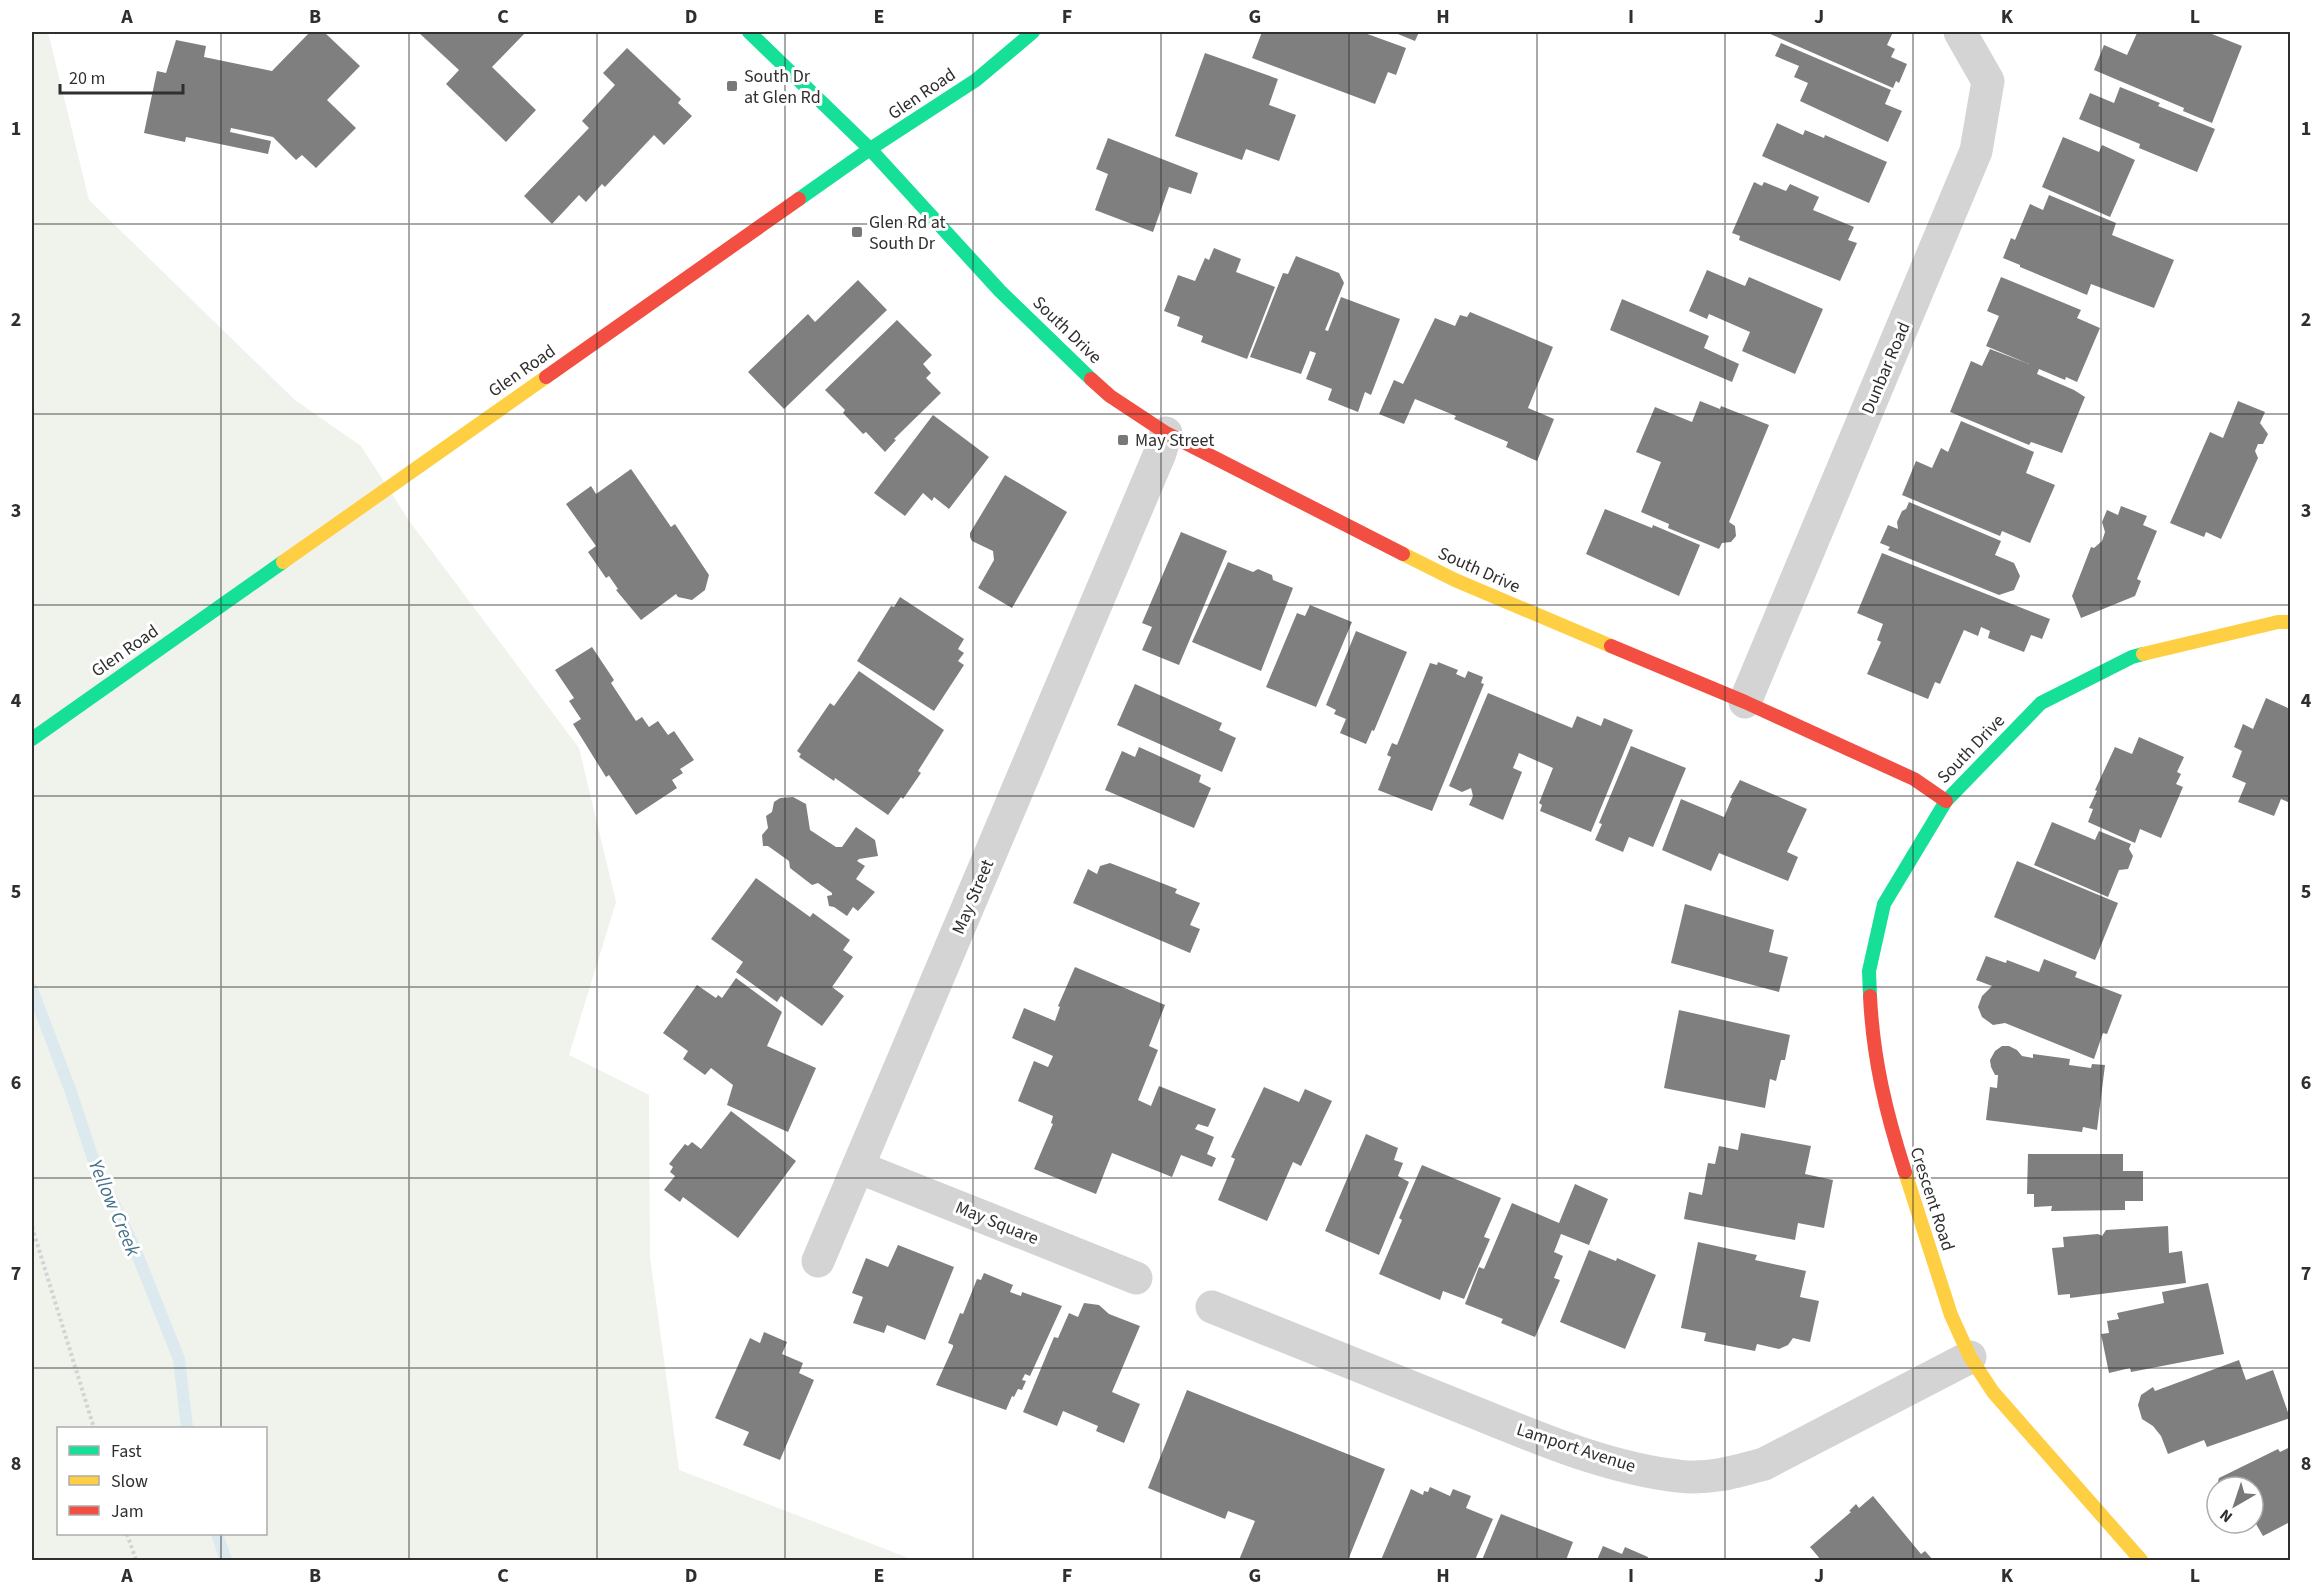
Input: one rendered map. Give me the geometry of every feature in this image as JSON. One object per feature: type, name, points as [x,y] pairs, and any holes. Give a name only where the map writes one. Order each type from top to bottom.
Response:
[{"type":"street","name":"South Drive","points":[[749,32],[870,149],[1000,291],[1051,342],[1110,396],[1166,433],[1455,580],[1744,702],[1914,779],[1946,801],[2041,703],[2132,657],[2278,622],[2290,622]]},
{"type":"street","name":"Glen Road","points":[[32,739],[870,149],[939,106],[1010,54],[1033,32]]},
{"type":"street","name":"Dunbar Road","points":[[1744,702],[1976,151],[1988,81],[1960,32]]},
{"type":"street","name":"May Street","points":[[818,1261],[1160,453],[1166,433]]},
{"type":"street","name":"Crescent Road","points":[[1946,801],[1884,904],[1869,971],[1872,1034],[1887,1117],[1951,1315],[1970,1357],[1993,1392],[2141,1560]]},
{"type":"street","name":"May Square","points":[[858,1167],[1136,1278]]},
{"type":"street","name":"Lamport Avenue","points":[[1212,1307],[1504,1424],[1591,1456],[1636,1469],[1679,1476],[1705,1477],[1732,1473],[1764,1464],[1970,1357]]},
{"type":"path","points":[[32,1227],[94,1427]]},
{"type":"path","points":[[128,1535],[136,1560]]},
{"type":"shaded area","points":[[32,32],[48,32],[89,200],[295,400],[361,446],[410,522],[579,748],[616,902],[569,1055],[649,1095],[650,1257],[679,1470],[914,1560],[32,1560]]},
{"type":"building","points":[[310,32],[324,32],[360,66],[327,100],[356,128],[316,168],[302,155],[296,160],[273,137],[231,128],[230,132],[271,141],[268,154],[186,137],[185,142],[144,133],[157,71],[166,73],[176,40],[206,46],[204,57],[272,71]]},
{"type":"building","points":[[418,32],[526,32],[492,67],[536,110],[506,142],[446,84],[459,70]]},
{"type":"building","points":[[1262,32],[1362,32],[1406,48],[1396,75],[1388,72],[1375,104],[1252,58]]},
{"type":"building","points":[[1393,32],[1419,32],[1415,41]]},
{"type":"building","points":[[1769,32],[1893,32],[1887,45],[1895,49],[1891,57],[1907,64],[1899,83],[1896,81],[1893,88]]},
{"type":"building","points":[[2133,32],[2207,32],[2242,46],[2212,123],[2183,111],[2184,108],[2094,70],[2104,45],[2127,55],[2137,33]]},
{"type":"building","points":[[1781,43],[1891,90],[1885,104],[1902,111],[1888,142],[1800,101],[1808,83],[1794,77],[1799,66],[1775,56]]},
{"type":"building","points":[[627,48],[681,99],[678,103],[692,116],[664,145],[654,135],[605,187],[602,184],[586,202],[579,195],[552,224],[524,196],[589,128],[582,121],[615,85],[603,73]]},
{"type":"building","points":[[1205,53],[1278,79],[1269,105],[1296,115],[1279,161],[1246,149],[1242,160],[1175,136]]},
{"type":"building","points":[[2120,87],[2160,103],[2158,106],[2215,129],[2197,172],[2139,148],[2140,144],[2079,119],[2090,93],[2114,103]]},
{"type":"building","points":[[1777,123],[1803,135],[1805,130],[1824,138],[1825,135],[1887,162],[1869,203],[1762,156]]},
{"type":"building","points":[[2063,137],[2099,152],[2102,145],[2135,160],[2110,217],[2042,187]]},
{"type":"building","points":[[1108,138],[1198,173],[1191,194],[1169,187],[1153,232],[1095,210],[1108,174],[1096,169]]},
{"type":"building","points":[[1754,182],[1762,186],[1764,182],[1786,191],[1790,184],[1819,197],[1813,210],[1854,227],[1848,240],[1857,243],[1840,281],[1739,240],[1740,236],[1732,233]]},
{"type":"building","points":[[2049,195],[2116,223],[2112,235],[2174,260],[2154,308],[2091,284],[2087,295],[2003,258],[2011,238],[2015,240],[2030,204],[2043,210]]},
{"type":"building","points":[[1214,248],[1241,259],[1236,272],[1275,287],[1247,359],[1201,342],[1203,336],[1177,326],[1180,317],[1164,311],[1178,275],[1195,281],[1205,258],[1209,260]]},
{"type":"building","points":[[1296,256],[1339,273],[1344,283],[1325,330],[1328,331],[1341,297],[1400,319],[1371,395],[1365,392],[1358,412],[1328,400],[1332,389],[1306,379],[1316,353],[1310,351],[1301,374],[1250,357],[1283,273],[1288,274]]},
{"type":"building","points":[[1707,270],[1745,286],[1749,277],[1823,309],[1795,374],[1742,351],[1750,332],[1709,314],[1707,319],[1689,311]]},
{"type":"building","points":[[2001,277],[2081,310],[2077,318],[2100,328],[2077,382],[2066,377],[2065,380],[2039,369],[2037,374],[2085,397],[2062,453],[2031,442],[2029,445],[1950,412],[1971,361],[1982,366],[1990,349],[2029,364],[1986,346],[1999,316],[1987,311]]},
{"type":"building","points":[[858,280],[887,310],[784,409],[748,372],[808,314],[815,322]]},
{"type":"building","points":[[1622,299],[1709,336],[1704,348],[1739,364],[1732,382],[1610,330]]},
{"type":"building","points":[[1470,312],[1553,347],[1528,408],[1554,419],[1537,461],[1506,447],[1508,442],[1415,399],[1404,424],[1379,414],[1394,380],[1403,384],[1435,318],[1455,326],[1460,315],[1467,317]]},
{"type":"building","points":[[897,320],[932,355],[923,364],[931,373],[926,378],[941,393],[894,439],[896,440],[885,452],[866,432],[863,434],[843,413],[845,410],[825,390]]},
{"type":"building","points":[[1700,401],[1720,409],[1721,406],[1769,425],[1729,522],[1735,526],[1736,536],[1731,542],[1722,543],[1719,549],[1668,528],[1669,524],[1641,512],[1661,462],[1636,452],[1655,407],[1692,422]]},
{"type":"building","points":[[2238,401],[2265,412],[2260,423],[2268,434],[2263,444],[2258,444],[2255,451],[2258,458],[2221,539],[2206,532],[2204,537],[2170,523],[2210,432],[2223,438]]},
{"type":"building","points":[[933,415],[989,457],[949,509],[934,497],[932,501],[923,493],[905,516],[874,493]]},
{"type":"building","points":[[1961,421],[2034,452],[2026,473],[2055,485],[2030,543],[2002,531],[2000,536],[1902,495],[1916,461],[1932,468],[1941,448],[1948,452]]},
{"type":"building","points":[[631,469],[671,527],[675,524],[709,575],[705,590],[692,600],[678,597],[676,594],[641,620],[616,590],[618,589],[609,576],[606,578],[588,552],[596,546],[566,504],[591,486],[596,494]]},
{"type":"building","points":[[1005,475],[1067,512],[1012,608],[978,588],[994,560],[993,551],[972,541],[970,537],[970,533]]},
{"type":"building","points":[[1909,502],[2001,541],[1995,555],[2014,563],[2020,576],[2014,590],[1999,595],[1888,550],[1890,547],[1880,543],[1888,525],[1898,529],[1897,522]]},
{"type":"building","points":[[2121,506],[2147,516],[2143,525],[2157,531],[2137,579],[2141,581],[2135,596],[2081,618],[2072,596],[2091,547],[2094,548],[2102,541],[2105,532],[2102,522],[2107,510],[2118,515]]},
{"type":"building","points":[[1605,509],[1652,528],[1653,525],[1700,545],[1679,596],[1586,554]]},
{"type":"building","points":[[1181,532],[1227,551],[1179,665],[1142,650],[1152,627],[1142,623]]},
{"type":"building","points":[[1882,553],[2050,619],[2042,639],[2031,635],[2024,652],[1988,638],[1990,631],[1981,627],[1978,636],[1964,630],[1940,684],[1935,682],[1928,699],[1867,674],[1881,642],[1877,640],[1883,624],[1857,613]]},
{"type":"building","points":[[1228,562],[1253,572],[1258,569],[1272,575],[1273,580],[1293,588],[1261,671],[1192,642]]},
{"type":"building","points":[[900,597],[964,639],[958,649],[964,653],[958,661],[964,665],[934,711],[857,661],[891,606],[894,607]]},
{"type":"building","points":[[1310,605],[1352,622],[1316,707],[1266,687],[1297,613],[1305,616]]},
{"type":"building","points":[[1356,631],[1407,652],[1374,731],[1372,730],[1366,744],[1340,733],[1346,719],[1334,714],[1336,710],[1326,705]]},
{"type":"building","points":[[592,647],[614,680],[611,683],[636,721],[642,717],[649,727],[658,721],[668,735],[674,731],[694,760],[680,769],[683,773],[672,780],[677,788],[636,815],[609,775],[606,777],[573,724],[581,719],[569,701],[574,698],[555,670]]},
{"type":"building","points":[[1438,662],[1458,670],[1456,674],[1465,678],[1468,671],[1483,677],[1481,683],[1484,684],[1432,811],[1378,790],[1391,757],[1387,755],[1392,743],[1397,745],[1430,663],[1437,665]]},
{"type":"building","points":[[859,671],[944,730],[918,771],[921,773],[903,799],[901,797],[888,815],[835,778],[834,781],[799,757],[801,754],[797,751],[830,703],[834,706]]},
{"type":"building","points":[[1135,684],[1222,723],[1219,730],[1236,738],[1222,772],[1117,725]]},
{"type":"building","points":[[1488,693],[1572,728],[1577,716],[1601,726],[1604,718],[1633,730],[1591,832],[1540,811],[1542,805],[1539,803],[1553,768],[1519,753],[1513,768],[1522,772],[1503,820],[1469,805],[1473,796],[1471,788],[1462,792],[1449,786]]},
{"type":"building","points":[[2266,698],[2290,709],[2290,803],[2281,799],[2274,816],[2238,802],[2246,783],[2232,777],[2242,751],[2234,747],[2243,724],[2253,729]]},
{"type":"building","points":[[2139,737],[2184,757],[2177,772],[2181,774],[2176,784],[2183,787],[2161,838],[2140,829],[2135,843],[2088,822],[2093,809],[2089,808],[2097,791],[2095,790],[2115,747],[2132,754]]},
{"type":"building","points":[[1631,746],[1686,768],[1653,847],[1629,837],[1623,852],[1595,840],[1602,824],[1599,823]]},
{"type":"building","points":[[1139,747],[1201,775],[1199,782],[1211,788],[1194,828],[1105,790],[1122,751],[1135,757]]},
{"type":"building","points":[[1740,780],[1807,809],[1787,852],[1798,857],[1788,881],[1719,853],[1711,871],[1662,850],[1681,799],[1724,817],[1732,798],[1730,798]]},
{"type":"building","points":[[793,797],[806,804],[810,830],[836,847],[842,847],[856,827],[875,840],[878,856],[857,861],[865,866],[856,879],[875,892],[858,911],[853,907],[847,916],[829,906],[827,896],[832,893],[818,883],[812,885],[790,868],[789,861],[768,846],[763,846],[762,835],[768,828],[766,816],[772,812],[774,802],[780,798]]},
{"type":"building","points":[[2052,822],[2095,840],[2099,831],[2131,844],[2129,849],[2133,856],[2128,869],[2119,870],[2108,897],[2034,865]]},
{"type":"building","points":[[2017,861],[2118,903],[2095,960],[1994,917]]},
{"type":"building","points":[[1110,863],[1177,889],[1175,893],[1200,903],[1190,925],[1200,929],[1190,953],[1073,903],[1088,869],[1097,874],[1100,866]]},
{"type":"building","points":[[756,878],[810,917],[813,913],[850,940],[843,950],[853,957],[832,987],[844,996],[822,1026],[781,996],[777,1002],[736,972],[743,962],[711,939]]},
{"type":"building","points":[[1685,904],[1774,930],[1769,952],[1788,957],[1779,992],[1671,963]]},
{"type":"building","points":[[1986,956],[2006,963],[2007,960],[2039,972],[2044,959],[2077,972],[2075,977],[2122,995],[2107,1034],[2103,1033],[2094,1059],[2005,1023],[1993,1025],[1982,1017],[1978,1007],[1982,996],[1992,986],[1976,980]]},
{"type":"building","points":[[1075,967],[1165,1005],[1149,1046],[1158,1050],[1138,1100],[1151,1106],[1159,1086],[1216,1109],[1208,1127],[1198,1124],[1195,1129],[1214,1137],[1207,1154],[1216,1158],[1212,1167],[1181,1155],[1172,1177],[1112,1153],[1096,1194],[1034,1169],[1053,1124],[1051,1123],[1053,1116],[1018,1101],[1034,1061],[1048,1067],[1053,1056],[1012,1038],[1024,1008],[1055,1021],[1060,1007],[1058,1006]]},
{"type":"building","points":[[736,978],[782,1012],[767,1046],[816,1068],[788,1132],[727,1105],[733,1085],[711,1068],[705,1075],[683,1059],[688,1051],[663,1033],[697,985],[716,998],[718,995],[722,998]]},
{"type":"building","points":[[1679,1010],[1790,1035],[1785,1060],[1781,1060],[1776,1081],[1770,1079],[1765,1108],[1664,1088]]},
{"type":"building","points":[[2002,1046],[2009,1046],[2017,1050],[2022,1056],[2033,1058],[2033,1054],[2070,1059],[2069,1065],[2091,1068],[2092,1064],[2105,1065],[2097,1130],[2083,1127],[2082,1132],[1986,1120],[1990,1087],[1997,1088],[1998,1075],[1995,1075],[1990,1060],[1995,1051]]},
{"type":"building","points":[[1264,1087],[1299,1102],[1305,1089],[1332,1101],[1301,1166],[1293,1162],[1267,1221],[1218,1200],[1235,1159],[1231,1157]]},
{"type":"building","points":[[731,1111],[796,1161],[738,1238],[683,1197],[680,1202],[664,1190],[675,1176],[670,1172],[673,1167],[669,1164],[685,1144],[688,1146],[692,1142],[701,1149]]},
{"type":"building","points":[[1741,1133],[1811,1146],[1805,1174],[1833,1180],[1824,1228],[1798,1223],[1795,1240],[1684,1219],[1689,1192],[1702,1195],[1708,1163],[1715,1164],[1719,1146],[1738,1150]]},
{"type":"building","points":[[1366,1134],[1398,1148],[1394,1160],[1403,1163],[1398,1176],[1409,1182],[1379,1255],[1325,1231]]},
{"type":"building","points":[[2028,1154],[2123,1154],[2123,1171],[2143,1171],[2143,1201],[2125,1201],[2125,1210],[2051,1211],[2052,1206],[2034,1207],[2034,1194],[2027,1194]]},
{"type":"building","points":[[1422,1165],[1501,1198],[1484,1237],[1490,1239],[1464,1299],[1443,1291],[1440,1300],[1379,1274],[1402,1220],[1399,1218]]},
{"type":"building","points":[[1575,1184],[1608,1199],[1589,1245],[1561,1234],[1554,1252],[1563,1256],[1554,1278],[1560,1280],[1535,1337],[1501,1323],[1503,1319],[1465,1304],[1479,1267],[1484,1269],[1512,1203],[1559,1223]]},
{"type":"building","points":[[2168,1226],[2169,1253],[2182,1251],[2186,1283],[2070,1298],[2070,1294],[2058,1295],[2052,1248],[2064,1247],[2063,1237],[2098,1234],[2102,1236],[2106,1230]]},
{"type":"building","points":[[1698,1242],[1757,1255],[1755,1260],[1806,1271],[1800,1297],[1819,1301],[1810,1342],[1793,1338],[1788,1345],[1779,1349],[1757,1344],[1755,1351],[1704,1341],[1706,1333],[1681,1328]]},
{"type":"building","points":[[898,1245],[954,1267],[925,1340],[887,1325],[884,1333],[853,1323],[863,1297],[852,1293],[866,1258],[888,1267]]},
{"type":"building","points":[[1589,1250],[1616,1261],[1617,1258],[1656,1275],[1625,1349],[1560,1322]]},
{"type":"building","points":[[984,1273],[1013,1285],[1010,1292],[1021,1296],[1022,1292],[1062,1306],[1030,1376],[1025,1374],[1022,1380],[1026,1381],[1022,1390],[1018,1389],[1014,1397],[1012,1396],[1006,1410],[936,1385],[953,1347],[948,1343],[960,1313],[963,1314],[977,1279],[981,1280]]},
{"type":"building","points":[[2208,1283],[2224,1354],[2131,1372],[2130,1368],[2109,1373],[2101,1334],[2109,1333],[2107,1321],[2119,1319],[2117,1313],[2164,1303],[2162,1292]]},
{"type":"building","points":[[1084,1303],[1099,1305],[1109,1314],[1140,1326],[1112,1392],[1140,1404],[1124,1443],[1096,1431],[1098,1426],[1063,1411],[1057,1426],[1023,1412],[1054,1337],[1058,1338],[1069,1313],[1078,1317]]},
{"type":"building","points":[[764,1332],[787,1342],[782,1354],[803,1363],[799,1373],[814,1380],[780,1460],[743,1445],[749,1432],[715,1418],[750,1338],[760,1343]]},
{"type":"building","points":[[2239,1360],[2246,1380],[2273,1370],[2290,1418],[2207,1447],[2204,1440],[2168,1454],[2161,1436],[2153,1426],[2142,1419],[2138,1405],[2141,1395],[2153,1387],[2155,1391]]},
{"type":"building","points":[[1187,1390],[1385,1469],[1348,1560],[1239,1560],[1255,1521],[1228,1511],[1225,1519],[1148,1488]]},
{"type":"building","points":[[2290,1447],[2290,1522],[2265,1535],[2265,1475],[2225,1475],[2278,1449],[2280,1452]]},
{"type":"building","points":[[1430,1487],[1450,1496],[1453,1489],[1471,1496],[1466,1508],[1493,1519],[1475,1560],[1381,1560],[1411,1489],[1423,1495],[1424,1491],[1428,1492]]},
{"type":"building","points":[[1873,1496],[1921,1554],[1925,1551],[1933,1560],[1821,1560],[1810,1547],[1851,1512],[1849,1511],[1856,1504],[1859,1508]]},
{"type":"building","points":[[1501,1514],[1573,1542],[1566,1560],[1482,1560]]},
{"type":"building","points":[[1603,1546],[1622,1554],[1625,1547],[1648,1557],[1647,1560],[1597,1560]]},
{"type":"waterway","name":"Yellow Creek","points":[[32,989],[71,1092],[92,1156],[137,1254],[179,1359],[187,1427]]},
{"type":"waterway","name":"Yellow Creek","points":[[217,1535],[226,1560]]},
{"type":"traffic: fast","points":[[749,32],[870,149],[1000,291],[1091,379]]},
{"type":"traffic: fast","points":[[799,199],[870,149],[976,80],[1033,32]]},
{"type":"traffic: fast","points":[[32,739],[283,562]]},
{"type":"traffic: fast","points":[[1870,996],[1869,971],[1884,904],[1946,801],[2041,703],[2132,657],[2143,654]]},
{"type":"traffic: slow","points":[[283,562],[546,377]]},
{"type":"traffic: slow","points":[[1403,554],[1455,580],[1611,646]]},
{"type":"traffic: slow","points":[[2143,654],[2278,622],[2290,622]]},
{"type":"traffic: slow","points":[[1905,1172],[1951,1315],[1970,1357],[1993,1392],[2141,1560]]},
{"type":"traffic: jam","points":[[546,377],[799,199]]},
{"type":"traffic: jam","points":[[1091,379],[1110,396],[1166,433],[1403,554]]},
{"type":"traffic: jam","points":[[1611,646],[1745,702],[1914,779],[1946,801]]},
{"type":"traffic: jam","points":[[1870,996],[1874,1042],[1882,1086],[1905,1172]]},
{"type":"place","name":"South Dr at Glen Rd","points":[[732,86]]},
{"type":"place","name":"Glen Rd at South Dr","points":[[857,232]]},
{"type":"place","name":"May Street","points":[[1123,440]]}]
